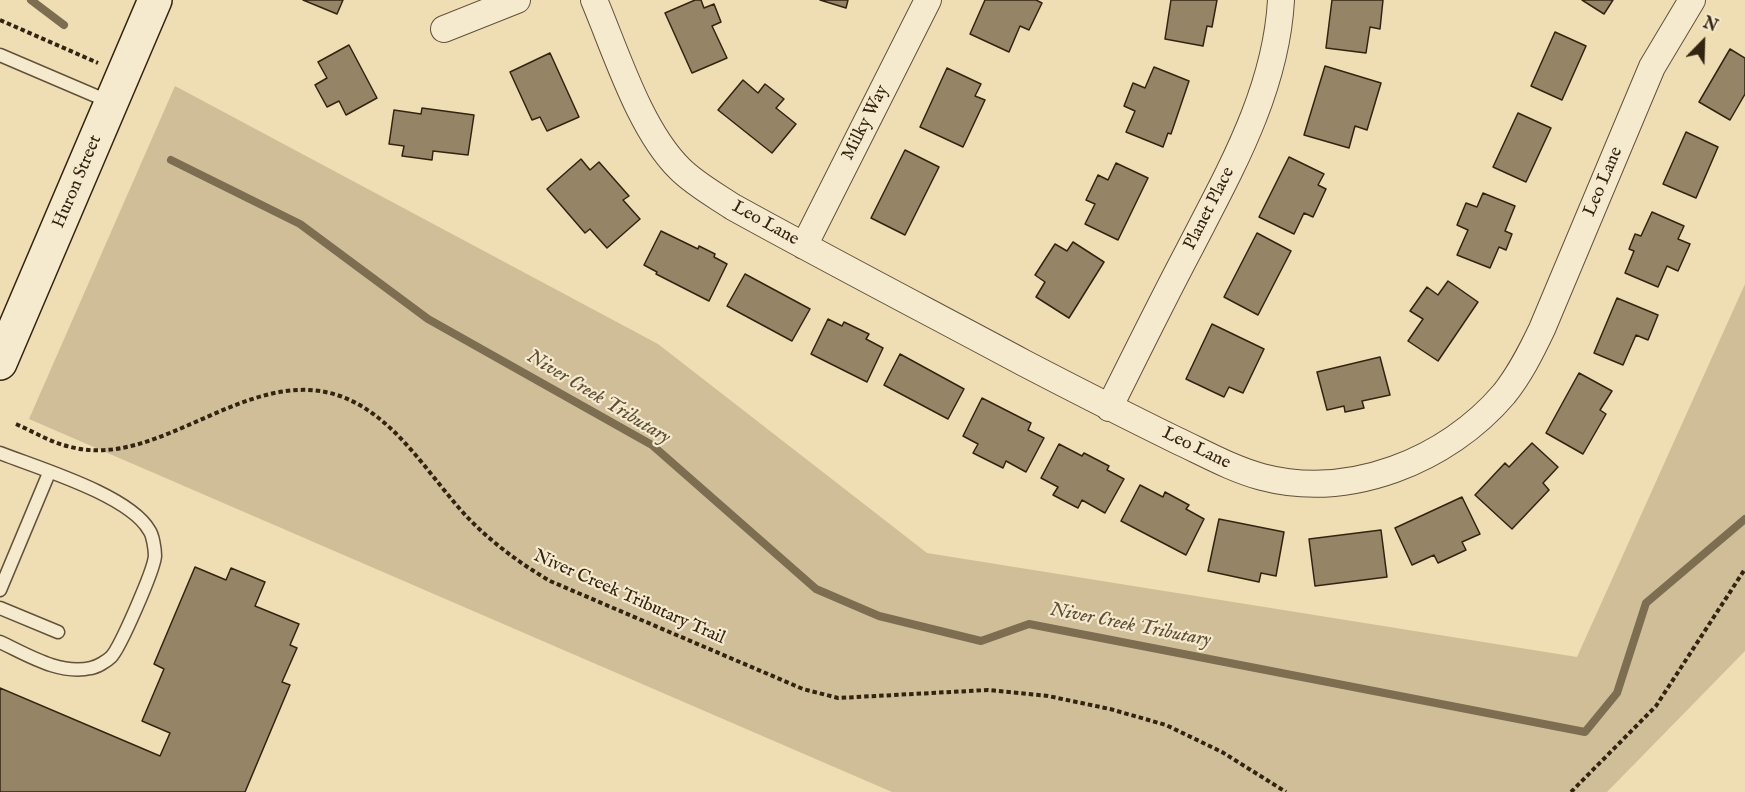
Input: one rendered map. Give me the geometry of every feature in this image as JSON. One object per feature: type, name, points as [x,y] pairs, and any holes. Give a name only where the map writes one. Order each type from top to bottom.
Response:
[{"type":"main road","name":"Huron Street","points":[[0,363],[155,0]]},
{"type":"street","points":[[444,29],[517,0]]},
{"type":"street","name":"Leo Lane","points":[[594,0],[646,120],[659,144],[679,168],[733,207],[1109,408],[1237,470],[1290,482],[1332,482],[1381,474],[1420,459],[1444,446],[1485,413],[1504,393],[1524,365],[1542,329],[1652,67],[1692,0]]},
{"type":"street","name":"Milky Way","points":[[804,246],[927,0]]},
{"type":"street","name":"Planet Place","points":[[1109,408],[1250,129],[1268,75],[1279,23],[1281,0]]},
{"type":"lane","points":[[0,56],[117,88]]},
{"type":"lane","points":[[0,453],[111,498],[134,512],[150,531],[155,557],[148,580],[111,657],[93,668],[70,670],[46,663],[0,642]]},
{"type":"lane","points":[[0,590],[49,472]]},
{"type":"lane","points":[[0,608],[58,632]]},
{"type":"path","points":[[0,20],[117,88]]},
{"type":"path","name":"Niver Creek Tributary Trail","points":[[16,424],[71,448],[108,449],[146,441],[266,394],[298,388],[337,395],[366,410],[395,433],[471,520],[512,558],[550,581],[803,689],[838,698],[988,690],[1048,696],[1100,707],[1166,725],[1222,752],[1286,792]]},
{"type":"path","points":[[1571,792],[1656,706],[1745,569]]},
{"type":"shaded area","points":[[175,86],[658,344],[927,553],[1577,657],[1745,284],[1745,651],[1607,792],[892,792],[29,419]]},
{"type":"building","points":[[303,0],[343,0],[337,14]]},
{"type":"building","points":[[695,0],[701,0],[704,8],[714,4],[721,22],[712,26],[727,58],[692,73],[665,13]]},
{"type":"building","points":[[820,0],[848,0],[846,8]]},
{"type":"building","points":[[985,0],[1036,0],[1042,3],[1029,30],[1020,26],[1009,52],[970,34]]},
{"type":"building","points":[[1171,0],[1217,0],[1212,27],[1207,26],[1203,46],[1165,39]]},
{"type":"building","points":[[1332,0],[1383,0],[1380,29],[1370,27],[1366,53],[1326,48]]},
{"type":"building","points":[[1582,0],[1613,0],[1604,14]]},
{"type":"building","points":[[1555,32],[1586,46],[1562,100],[1531,86]]},
{"type":"building","points":[[349,45],[377,98],[346,115],[339,101],[327,107],[315,85],[327,78],[318,62]]},
{"type":"building","points":[[1730,49],[1745,58],[1745,94],[1730,120],[1699,102]]},
{"type":"building","points":[[550,53],[579,117],[547,131],[540,117],[532,120],[510,72]]},
{"type":"building","points":[[1325,66],[1381,83],[1367,130],[1355,126],[1349,148],[1304,135]]},
{"type":"building","points":[[1154,67],[1189,81],[1171,134],[1168,133],[1163,147],[1126,132],[1135,111],[1124,106],[1133,83],[1145,88]]},
{"type":"building","points":[[947,68],[981,84],[975,96],[985,100],[963,147],[920,127]]},
{"type":"building","points":[[743,80],[758,93],[765,84],[784,99],[776,108],[796,124],[772,153],[718,110]]},
{"type":"building","points":[[422,108],[474,115],[468,155],[433,151],[432,160],[402,156],[404,146],[389,144],[394,110],[421,114]]},
{"type":"building","points":[[1518,113],[1551,128],[1526,182],[1493,167]]},
{"type":"building","points":[[1686,132],[1718,147],[1696,198],[1663,184]]},
{"type":"building","points":[[905,150],[939,167],[905,235],[871,218]]},
{"type":"building","points":[[1289,157],[1324,174],[1318,185],[1326,189],[1313,217],[1304,213],[1294,234],[1259,217]]},
{"type":"building","points":[[581,159],[590,170],[599,162],[629,196],[623,200],[640,219],[607,248],[590,229],[585,233],[547,189]]},
{"type":"building","points":[[1116,163],[1148,178],[1118,240],[1085,224],[1095,204],[1086,200],[1098,175],[1108,180]]},
{"type":"building","points":[[1483,193],[1515,206],[1505,231],[1512,234],[1506,250],[1499,247],[1490,268],[1457,255],[1468,230],[1457,225],[1466,203],[1477,207]]},
{"type":"building","points":[[1652,212],[1684,226],[1678,239],[1690,244],[1678,271],[1667,266],[1658,287],[1625,273],[1634,251],[1629,249],[1635,234],[1641,236]]},
{"type":"building","points":[[661,231],[698,249],[699,246],[715,254],[714,257],[727,264],[709,301],[656,274],[657,272],[644,265]]},
{"type":"building","points":[[1257,233],[1291,251],[1258,315],[1224,297]]},
{"type":"building","points":[[1073,242],[1104,262],[1069,318],[1036,297],[1045,282],[1035,275],[1055,244],[1067,251]]},
{"type":"building","points":[[745,274],[810,309],[792,341],[727,306]]},
{"type":"building","points":[[1448,281],[1478,302],[1438,361],[1408,341],[1423,319],[1410,311],[1427,287],[1438,295]]},
{"type":"building","points":[[1617,298],[1658,315],[1648,340],[1636,335],[1623,365],[1594,353]]},
{"type":"building","points":[[828,319],[842,326],[844,322],[869,334],[866,339],[883,348],[867,382],[811,354]]},
{"type":"building","points":[[1212,324],[1264,349],[1243,393],[1229,387],[1224,397],[1186,379]]},
{"type":"building","points":[[900,354],[964,389],[948,419],[884,385]]},
{"type":"building","points":[[1380,357],[1390,395],[1362,401],[1364,408],[1345,412],[1344,406],[1327,410],[1317,372]]},
{"type":"building","points":[[1579,373],[1612,391],[1600,410],[1606,414],[1583,454],[1546,433]]},
{"type":"building","points":[[982,398],[1031,423],[1028,430],[1044,438],[1026,472],[1006,461],[1003,468],[973,453],[978,444],[963,436]]},
{"type":"building","points":[[1532,443],[1558,467],[1543,483],[1549,490],[1512,529],[1475,495],[1505,463],[1509,467]]},
{"type":"building","points":[[1059,444],[1082,456],[1084,453],[1109,466],[1107,470],[1124,479],[1105,513],[1082,500],[1078,508],[1053,495],[1058,487],[1041,478]]},
{"type":"building","points":[[1140,485],[1163,497],[1165,492],[1189,505],[1186,509],[1204,519],[1186,555],[1121,521]]},
{"type":"building","points":[[1462,497],[1480,534],[1462,542],[1466,550],[1438,563],[1434,555],[1412,565],[1395,528]]},
{"type":"building","points":[[1219,519],[1284,532],[1276,576],[1261,573],[1259,582],[1208,571]]},
{"type":"building","points":[[1381,530],[1387,577],[1315,586],[1309,539]]},
{"type":"building","points":[[195,567],[226,580],[231,568],[265,582],[255,606],[299,624],[290,645],[297,648],[282,682],[290,685],[245,792],[0,792],[0,688],[160,756],[170,733],[142,721],[164,669],[154,664]]},
{"type":"waterway","name":"Niver Creek Tributary","points":[[31,0],[64,25]]},
{"type":"waterway","name":"Niver Creek Tributary","points":[[171,160],[300,224],[428,319],[652,445],[816,589],[879,616],[981,641],[1029,624],[1585,732],[1617,693],[1646,603],[1745,519]]}]
